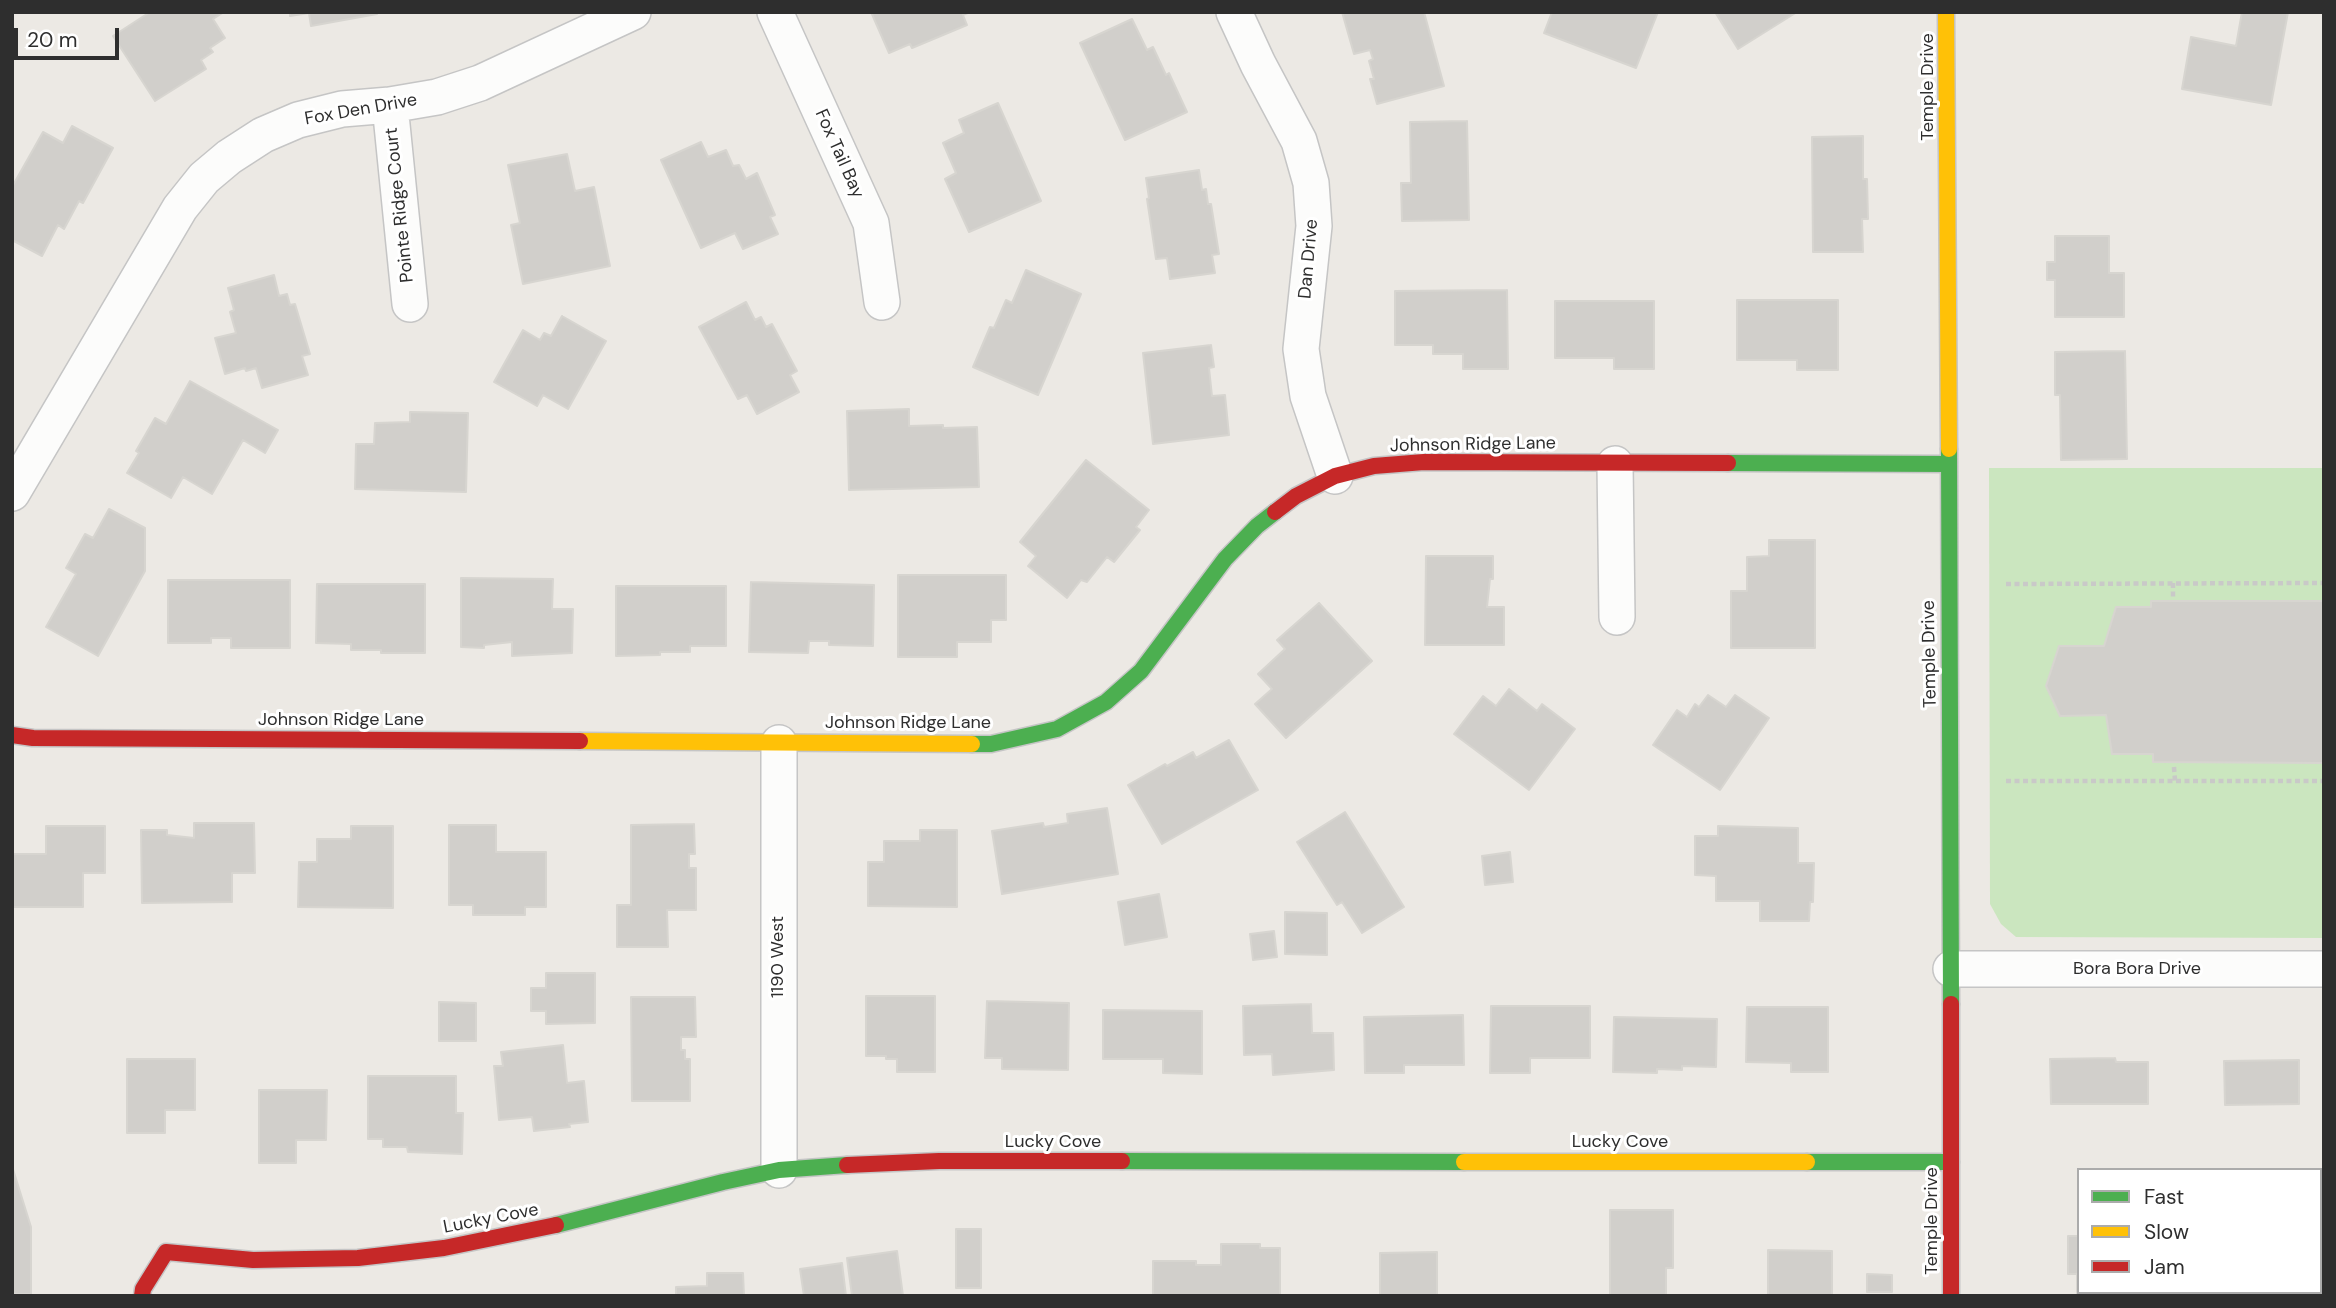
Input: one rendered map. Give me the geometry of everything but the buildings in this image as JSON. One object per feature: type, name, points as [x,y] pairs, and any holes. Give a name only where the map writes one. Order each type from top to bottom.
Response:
[{"type":"street","name":"Fox Den Drive","points":[[12,493],[156,245],[204,178],[229,156],[263,135],[298,120],[342,109],[437,97],[480,83],[634,12]]},
{"type":"street","name":"Fox Tail Bay","points":[[775,12],[870,223],[882,302]]},
{"type":"street","name":"Dan Drive","points":[[1234,12],[1299,141],[1311,183],[1314,226],[1301,349],[1308,396],[1335,475]]},
{"type":"street","name":"Temple Drive","points":[[1947,12],[1951,1296]]},
{"type":"street","name":"Pointe Ridge Court","points":[[390,105],[410,304]]},
{"type":"street","name":"Johnson Ridge Lane","points":[[12,735],[33,738],[990,744],[1057,729],[1106,702],[1141,671],[1225,559],[1257,526],[1296,496],[1335,475],[1374,466],[1424,461],[1949,464]]},
{"type":"street","points":[[1615,464],[1617,617]]},
{"type":"street","name":"1190 West","points":[[779,743],[779,1170]]},
{"type":"street","name":"Bora Bora Drive","points":[[1951,969],[2324,969]]},
{"type":"street","name":"Lucky Cove","points":[[142,1296],[143,1289],[166,1252],[253,1260],[358,1258],[444,1248],[525,1233],[779,1170],[845,1165],[939,1161],[1951,1162]]},
{"type":"path","points":[[2173,583],[2173,597]]},
{"type":"path","points":[[2006,584],[2324,583]]},
{"type":"path","points":[[2174,767],[2175,781]]},
{"type":"path","points":[[2006,781],[2324,781]]},
{"type":"green space","points":[[1989,468],[2324,468],[2324,938],[2016,937],[2001,924],[1990,904]]},
{"type":"traffic: fast","points":[[1949,449],[1951,1004]]},
{"type":"traffic: fast","points":[[1728,463],[1949,464]]},
{"type":"traffic: fast","points":[[972,744],[991,744],[1057,729],[1106,702],[1141,671],[1225,559],[1257,526],[1275,512]]},
{"type":"traffic: fast","points":[[1122,1161],[1464,1162]]},
{"type":"traffic: fast","points":[[1807,1162],[1951,1162]]},
{"type":"traffic: fast","points":[[556,1225],[779,1170],[847,1165]]},
{"type":"traffic: slow","points":[[1946,12],[1949,449]]},
{"type":"traffic: slow","points":[[580,741],[972,744]]},
{"type":"traffic: slow","points":[[1464,1162],[1807,1162]]},
{"type":"traffic: jam","points":[[1275,512],[1296,496],[1335,476],[1374,466],[1424,462],[1728,463]]},
{"type":"traffic: jam","points":[[12,735],[33,738],[580,741]]},
{"type":"traffic: jam","points":[[1951,1004],[1951,1296]]},
{"type":"traffic: jam","points":[[847,1165],[939,1161],[1122,1161]]},
{"type":"traffic: jam","points":[[142,1296],[143,1289],[166,1252],[253,1260],[358,1258],[444,1248],[556,1225]]}]
